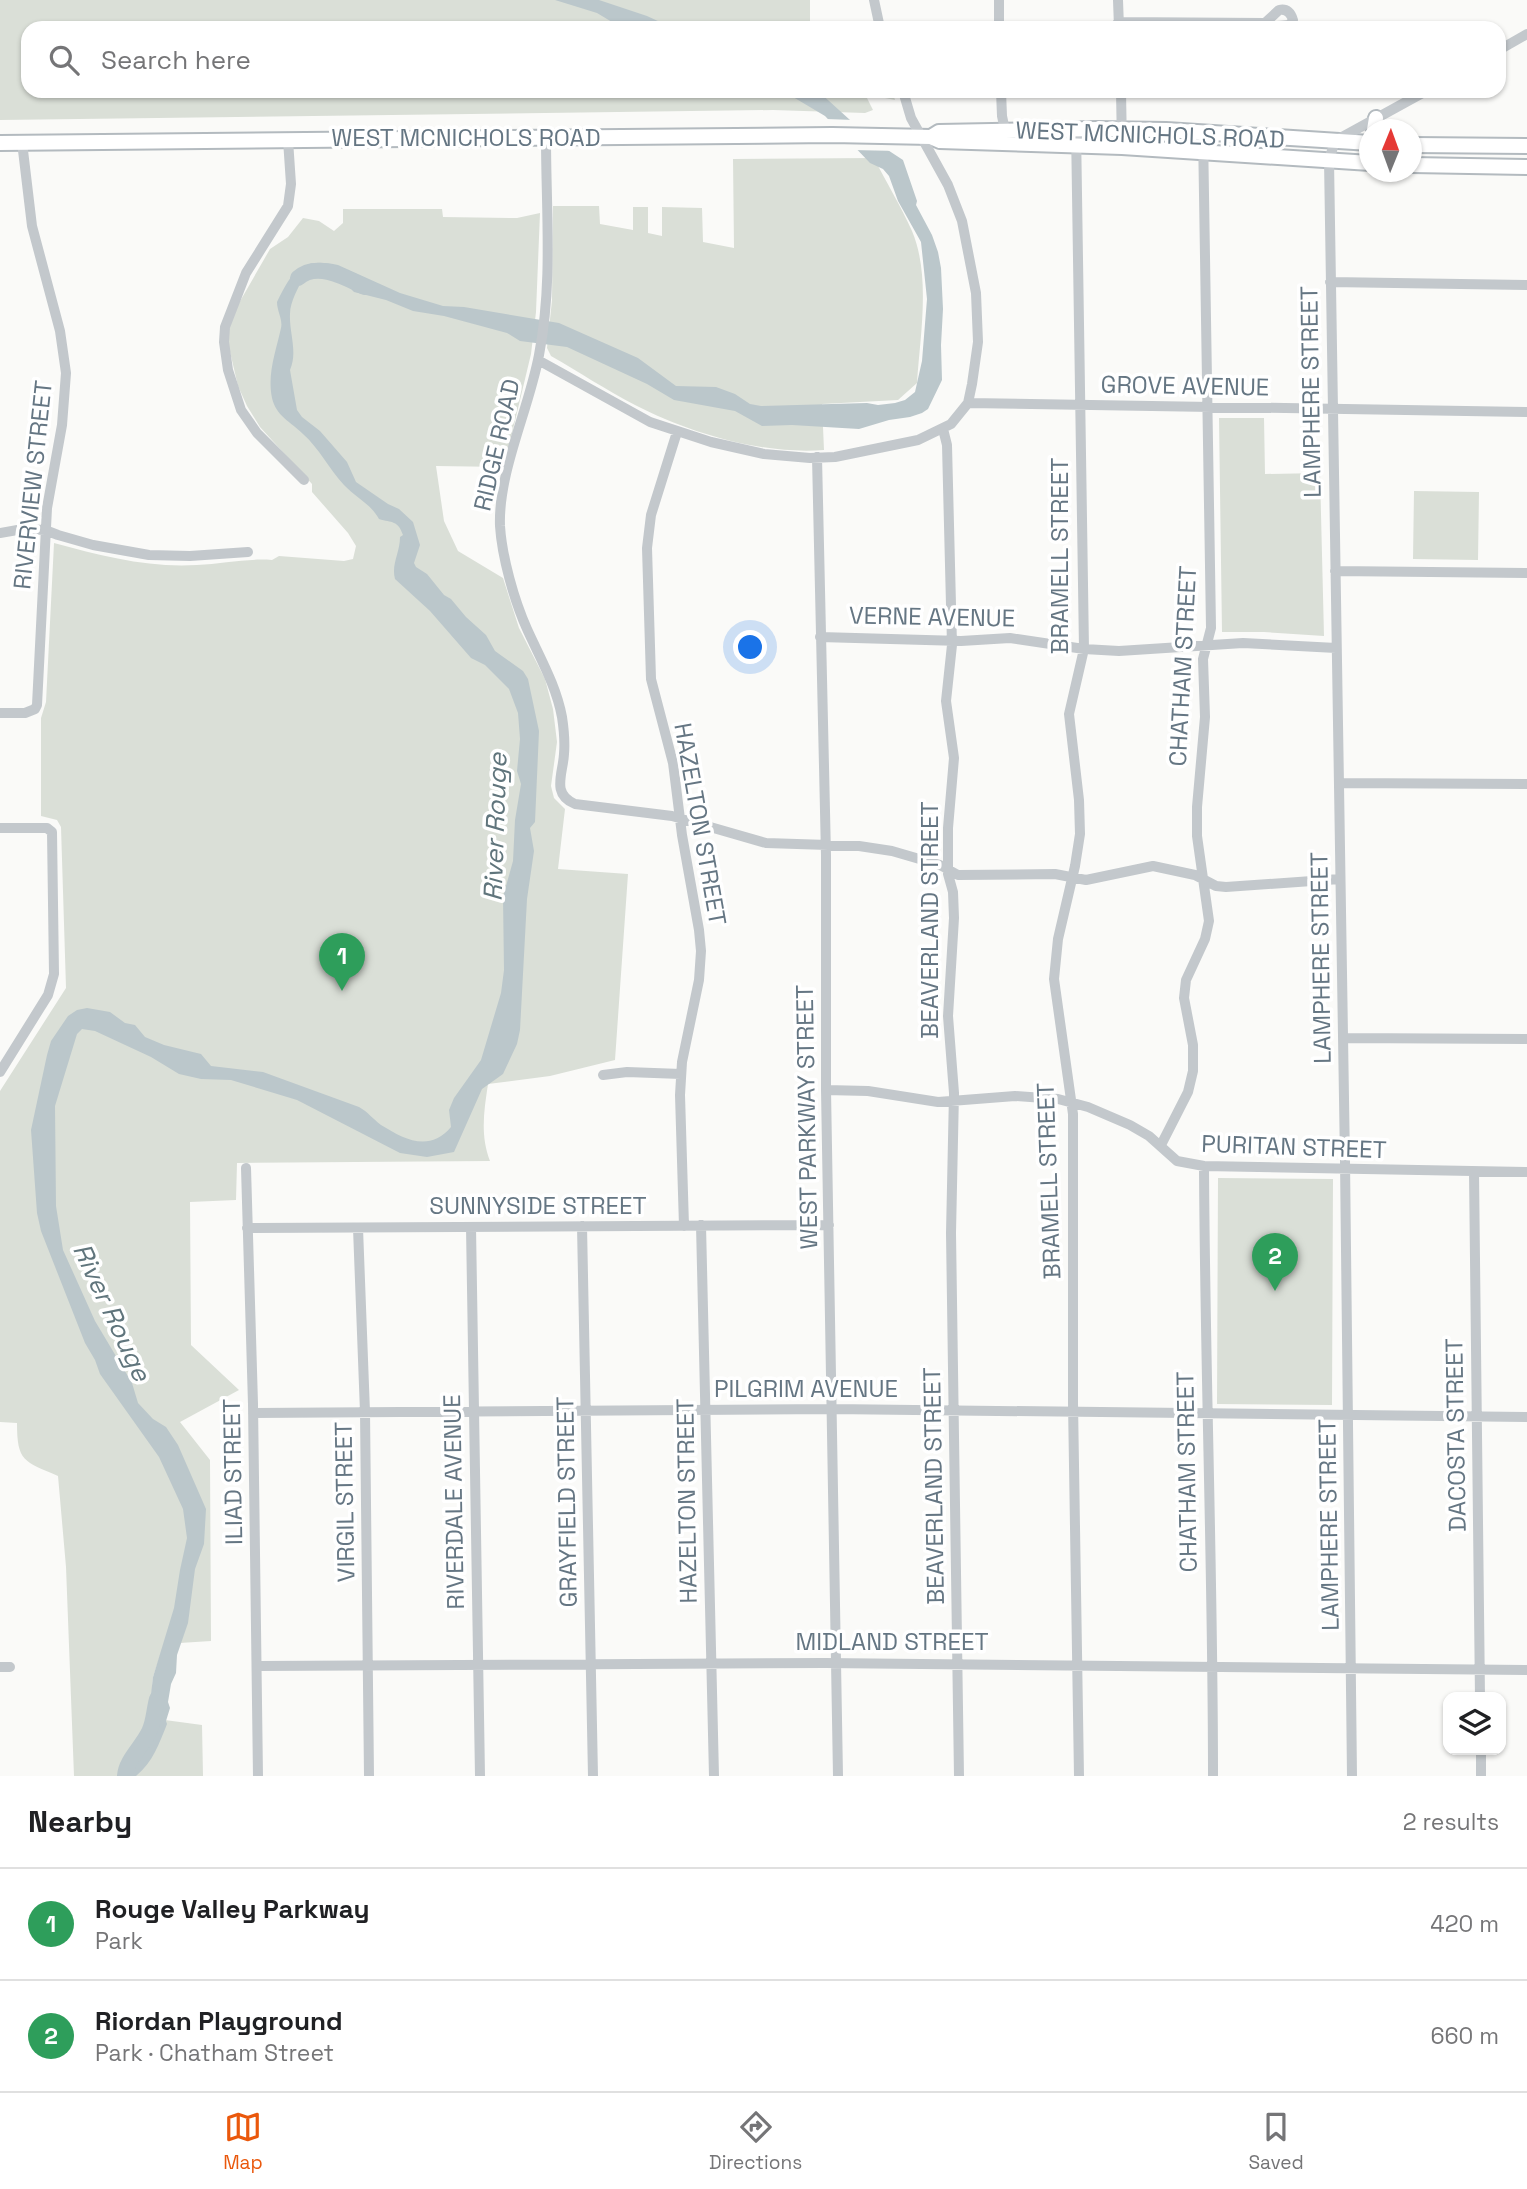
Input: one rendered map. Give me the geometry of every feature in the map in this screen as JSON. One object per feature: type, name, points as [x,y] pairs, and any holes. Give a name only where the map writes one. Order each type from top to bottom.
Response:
[{"type":"main road","name":"WEST MCNICHOLS ROAD","points":[[0,142],[832,135],[921,137],[940,141],[1076,129],[1122,129],[1359,143]]},
{"type":"main road","name":"WEST MCNICHOLS ROAD","points":[[1006,136],[1076,146],[1203,151],[1359,162]]},
{"type":"main road","points":[[1422,145],[1527,146]]},
{"type":"main road","points":[[1422,165],[1527,167]]},
{"type":"street","points":[[874,0],[878,21]]},
{"type":"street","points":[[999,0],[999,21]]},
{"type":"street","points":[[1118,0],[1118,21]]},
{"type":"street","points":[[1506,46],[1527,34]]},
{"type":"street","points":[[539,356],[650,422],[739,450],[781,456],[835,457],[918,440],[943,429],[960,415],[968,403],[978,342],[976,293],[969,245],[962,221],[948,185],[911,118],[905,98]]},
{"type":"street","points":[[1001,98],[1006,136]]},
{"type":"street","points":[[1121,98],[1122,147]]},
{"type":"street","points":[[1383,119],[1415,98]]},
{"type":"street","name":"BRAMELL STREET","points":[[1076,129],[1084,649],[1069,714],[1079,800],[1080,834],[1058,939],[1054,979],[1072,1102],[1079,1776]]},
{"type":"street","points":[[1335,141],[1359,131]]},
{"type":"street","name":"CHATHAM STREET","points":[[1161,1145],[1188,1092],[1193,1071],[1193,1045],[1184,998],[1186,980],[1205,939],[1209,921],[1197,807],[1205,718],[1203,659],[1211,628],[1203,133]]},
{"type":"street","name":"RIDGE ROAD","points":[[546,138],[549,245],[545,312],[539,356],[509,465],[500,512],[503,546],[519,610],[548,671],[562,715],[565,738],[559,780],[561,792],[575,804],[680,818]]},
{"type":"street","points":[[288,140],[291,184],[288,206],[246,273],[225,327],[224,342],[234,396],[244,416],[257,433],[304,480]]},
{"type":"street","name":"LAMPHERE STREET","points":[[1335,141],[1329,160],[1330,282],[1352,1776]]},
{"type":"street","name":"RIVERVIEW STREET","points":[[0,713],[25,713],[35,709],[38,697],[45,530],[62,425],[66,373],[60,331],[32,226],[22,142]]},
{"type":"street","points":[[1330,282],[1527,285]]},
{"type":"street","name":"GROVE AVENUE","points":[[968,403],[1527,412]]},
{"type":"street","name":"BEAVERLAND STREET","points":[[943,429],[947,445],[951,640],[946,690],[954,758],[948,828],[948,870],[953,892],[954,918],[948,1016],[953,1102],[951,1233],[959,1776]]},
{"type":"street","name":"HAZELTON STREET","points":[[677,432],[651,515],[647,548],[651,679],[673,763],[701,951],[699,981],[681,1074],[684,1226]]},
{"type":"street","name":"WEST PARKWAY STREET","points":[[817,457],[826,845],[826,1090],[838,1776]]},
{"type":"street","points":[[0,533],[23,529],[45,530],[58,536],[124,552],[190,556],[248,552]]},
{"type":"street","points":[[1335,571],[1527,573]]},
{"type":"street","name":"VERNE AVENUE","points":[[820,637],[951,640],[1010,638],[1084,649],[1119,651],[1243,643],[1336,648]]},
{"type":"street","points":[[1339,783],[1527,784]]},
{"type":"street","points":[[680,818],[766,843],[859,846],[892,851],[940,865],[958,875],[1055,874],[1086,880],[1153,866],[1169,868],[1216,886],[1238,887],[1340,879]]},
{"type":"street","points":[[0,828],[50,829],[54,982],[0,1072]]},
{"type":"street","points":[[1343,1038],[1527,1040]]},
{"type":"street","points":[[603,1075],[626,1072],[681,1074]]},
{"type":"street","name":"PURITAN STREET","points":[[826,1090],[868,1091],[928,1102],[1027,1095],[1072,1102],[1130,1125],[1161,1145],[1177,1161],[1204,1167],[1527,1172]]},
{"type":"street","name":"CHATHAM STREET","points":[[1204,1167],[1213,1776]]},
{"type":"street","name":"ILIAD STREET","points":[[246,1168],[258,1666],[258,1776]]},
{"type":"street","name":"DACOSTA STREET","points":[[1474,1172],[1480,1692]]},
{"type":"street","name":"SUNNYSIDE STREET","points":[[247,1228],[829,1225]]},
{"type":"street","name":"GRAYFIELD STREET","points":[[582,1226],[593,1776]]},
{"type":"street","name":"HAZELTON STREET","points":[[701,1226],[714,1776]]},
{"type":"street","name":"RIVERDALE AVENUE","points":[[471,1227],[480,1776]]},
{"type":"street","name":"VIRGIL STREET","points":[[358,1228],[365,1412],[369,1776]]},
{"type":"street","name":"PILGRIM AVENUE","points":[[253,1413],[954,1409],[1527,1417]]},
{"type":"street","name":"MIDLAND STREET","points":[[258,1666],[837,1663],[1527,1670]]},
{"type":"street","points":[[1481,1755],[1481,1776]]},
{"type":"shaded area","points":[[0,0],[810,0],[810,21],[21,21],[21,98],[867,98],[873,110],[865,113],[773,110],[0,120]]},
{"type":"shaded area","points":[[555,0],[599,0],[658,21],[610,21],[597,13]]},
{"type":"shaded area","points":[[795,98],[826,98],[871,139],[903,160],[916,205],[938,252],[943,309],[942,380],[928,409],[922,413],[859,429],[762,426],[735,411],[674,400],[647,384],[567,347],[520,341],[507,333],[444,316],[413,311],[386,300],[354,292],[341,274],[331,269],[320,269],[304,276],[293,299],[290,309],[293,356],[290,370],[297,410],[347,462],[356,482],[399,509],[413,522],[420,545],[414,563],[416,567],[427,574],[444,595],[486,635],[495,651],[523,671],[528,679],[539,731],[535,822],[530,828],[534,851],[527,899],[520,1030],[517,1044],[503,1074],[482,1089],[454,1152],[427,1157],[400,1153],[297,1100],[231,1080],[201,1079],[179,1074],[151,1057],[95,1031],[82,1029],[77,1034],[55,1106],[56,1206],[63,1250],[95,1321],[132,1383],[138,1403],[153,1419],[166,1427],[178,1445],[206,1509],[204,1544],[195,1569],[188,1623],[171,1684],[167,1724],[155,1752],[142,1771],[136,1776],[120,1776],[127,1758],[142,1749],[153,1728],[150,1703],[153,1677],[174,1608],[187,1538],[183,1509],[159,1457],[100,1374],[41,1231],[37,1213],[31,1130],[51,1041],[68,1016],[77,1010],[87,1008],[110,1012],[125,1023],[135,1025],[145,1037],[164,1045],[201,1054],[211,1066],[263,1072],[359,1107],[381,1125],[407,1139],[434,1140],[451,1127],[449,1110],[454,1098],[481,1060],[501,993],[504,970],[503,897],[513,861],[515,820],[521,784],[517,771],[520,739],[518,713],[509,689],[485,665],[471,658],[430,611],[395,579],[395,563],[400,537],[403,535],[399,527],[379,519],[372,509],[344,485],[309,440],[277,410],[272,398],[271,380],[281,325],[277,302],[299,269],[315,263],[338,265],[400,293],[443,306],[559,323],[638,358],[676,386],[716,387],[735,394],[750,404],[878,405],[905,400],[915,392],[922,361],[927,299],[921,242],[898,201],[889,176],[883,169],[870,163],[825,116]]},
{"type":"shaded area","points":[[874,158],[908,222],[918,249],[923,306],[917,383],[898,400],[822,404],[824,450],[776,449],[702,433],[635,405],[551,356],[547,348],[552,300],[553,206],[599,206],[600,224],[633,230],[633,207],[648,207],[648,233],[662,236],[662,207],[702,208],[703,242],[734,248],[733,159]]},
{"type":"shaded area","points":[[343,209],[442,209],[443,217],[517,218],[540,213],[536,312],[531,354],[504,467],[436,466],[444,521],[458,551],[503,578],[519,628],[545,679],[553,709],[557,742],[551,786],[554,798],[565,809],[558,869],[628,874],[615,1060],[550,1076],[488,1084],[484,1132],[490,1161],[237,1163],[236,1200],[190,1202],[191,1345],[239,1390],[180,1422],[210,1460],[211,1641],[164,1644],[153,1677],[150,1718],[202,1725],[203,1776],[74,1776],[66,1567],[58,1476],[30,1463],[21,1453],[17,1423],[0,1422],[0,1091],[66,988],[61,827],[57,820],[41,816],[41,718],[46,702],[54,543],[161,565],[272,560],[279,556],[344,561],[353,559],[356,546],[348,533],[312,492],[312,484],[260,427],[247,406],[238,386],[227,339],[231,320],[239,303],[270,249],[288,237],[303,218],[319,221],[334,231],[343,223]]},
{"type":"shaded area","points":[[1219,418],[1264,418],[1265,474],[1320,473],[1324,636],[1222,632]]},
{"type":"shaded area","points":[[1414,491],[1479,492],[1478,560],[1413,559]]},
{"type":"shaded area","points":[[1218,1178],[1333,1179],[1332,1405],[1217,1404]]},
{"type":"pier","points":[[826,119],[854,120],[873,136],[898,151],[852,150]]},
{"type":"waterway","name":"River Rouge","points":[[298,278],[306,273],[323,271],[365,287]]},
{"type":"waterway","name":"River Rouge","points":[[125,1776],[128,1764],[151,1728],[157,1699]]},
{"type":"place","name":"Rouge Valley Parkway","points":[[342,991]]},
{"type":"place","name":"Riordan Playground","points":[[1275,1291]]}]
